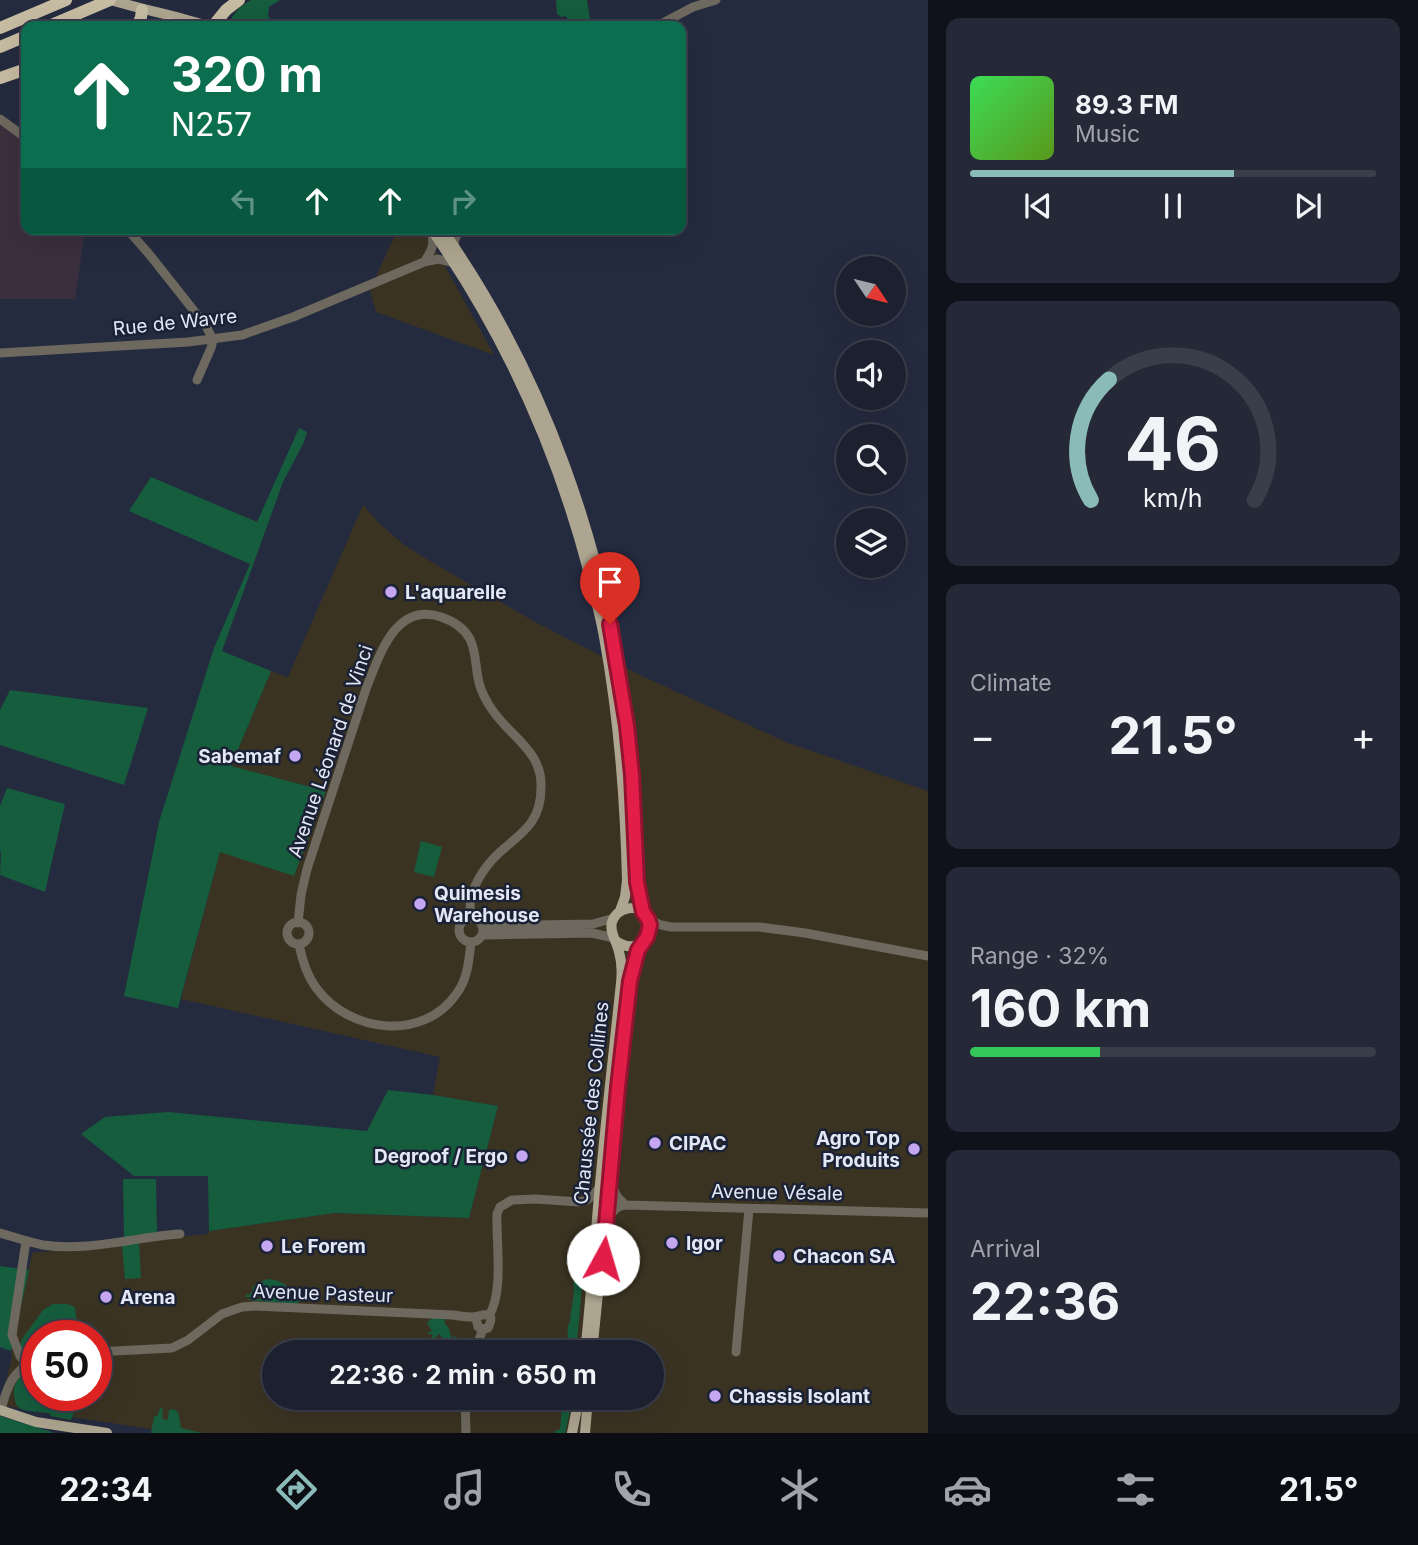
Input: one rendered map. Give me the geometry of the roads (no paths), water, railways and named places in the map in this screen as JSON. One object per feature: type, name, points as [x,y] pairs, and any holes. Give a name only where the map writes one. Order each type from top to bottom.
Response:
[{"type":"highway","points":[[0,28],[66,0]]},
{"type":"highway","points":[[60,21],[111,0]]},
{"type":"highway","points":[[217,21],[239,0]]},
{"type":"highway","points":[[225,21],[226,10]]},
{"type":"highway","points":[[0,47],[21,38]]},
{"type":"highway","points":[[0,78],[21,71]]},
{"type":"main road","points":[[111,0],[147,17],[167,21]]},
{"type":"main road","points":[[147,17],[174,21]]},
{"type":"main road","points":[[437,235],[449,247],[490,304],[512,345],[553,434],[590,542],[609,640],[625,814],[625,897],[611,928],[615,939],[626,946],[637,946],[645,940],[650,925],[645,916],[637,882],[627,726],[609,640],[581,542],[544,436],[510,362],[454,263],[449,247],[444,235]]},
{"type":"main road","points":[[617,915],[632,908],[645,916]]},
{"type":"main road","name":"Chaussée des Collines","points":[[586,1340],[622,975],[615,939]]},
{"type":"main road","name":"Chaussée des Collines","points":[[594,1340],[615,1110],[630,981],[645,940]]},
{"type":"main road","points":[[0,1410],[55,1429],[107,1433]]},
{"type":"main road","points":[[572,1433],[577,1410]]},
{"type":"main road","points":[[585,1433],[587,1410]]},
{"type":"street","points":[[666,21],[693,7],[716,0]]},
{"type":"street","points":[[0,119],[21,134]]},
{"type":"street","points":[[132,235],[206,326],[213,340],[197,380]]},
{"type":"street","points":[[424,262],[432,250],[432,235]]},
{"type":"street","points":[[449,247],[456,235]]},
{"type":"street","name":"Rue de Wavre","points":[[0,353],[213,340],[242,335],[271,326],[424,262],[438,259],[454,263]]},
{"type":"street","name":"Avenue Léonard de Vinci","points":[[298,923],[307,869],[369,682],[383,649],[392,632],[404,621],[425,614],[449,619],[462,628],[471,641],[480,686],[487,702],[534,756],[542,785],[536,815],[527,830],[499,853],[476,883],[470,900],[470,918],[462,922],[459,930],[462,938],[471,942],[465,979],[457,994],[443,1009],[426,1020],[409,1025],[368,1024],[354,1019],[317,990],[302,959],[299,944]]},
{"type":"street","points":[[482,930],[593,924],[617,915]]},
{"type":"street","points":[[645,916],[671,927],[771,929],[928,956]]},
{"type":"street","points":[[470,918],[479,920],[482,930],[479,939],[471,942]]},
{"type":"street","name":"Avenue Léonard de Vinci","points":[[298,923],[304,925],[309,932],[306,941],[299,944],[293,943],[288,935],[290,926],[298,923]]},
{"type":"street","points":[[645,940],[671,927]]},
{"type":"street","points":[[482,930],[592,933],[615,939]]},
{"type":"street","points":[[615,1110],[618,1128],[613,1191],[626,1205]]},
{"type":"street","points":[[479,1340],[483,1329],[489,1326],[489,1316],[494,1307],[497,1290],[497,1214],[500,1207],[512,1200],[579,1202],[587,1200],[600,1187]]},
{"type":"street","points":[[579,1202],[587,1206],[594,1217],[587,1291],[590,1304]]},
{"type":"street","points":[[605,1236],[613,1210],[626,1205]]},
{"type":"street","name":"Avenue Vésale","points":[[626,1205],[928,1213]]},
{"type":"street","points":[[736,1352],[749,1209]]},
{"type":"street","points":[[0,1233],[49,1245],[78,1246],[180,1234]]},
{"type":"street","points":[[21,1357],[12,1335],[26,1241]]},
{"type":"street","name":"Avenue Pasteur","points":[[112,1351],[172,1348],[188,1340],[222,1314],[242,1307],[476,1318]]},
{"type":"street","points":[[483,1329],[478,1327],[476,1318],[484,1314],[489,1316]]},
{"type":"street","points":[[0,1410],[6,1390],[21,1370]]},
{"type":"street","points":[[465,1410],[466,1433]]},
{"type":"place","name":"L'aquarelle","points":[[391,592]]},
{"type":"place","name":"Sabemaf","points":[[295,756]]},
{"type":"place","name":"Quimesis Warehouse","points":[[420,904]]},
{"type":"place","name":"CIPAC","points":[[655,1143]]},
{"type":"place","name":"Agro Top Produits","points":[[914,1149]]},
{"type":"place","name":"Degroof / Ergo","points":[[522,1156]]},
{"type":"place","name":"Igor","points":[[672,1243]]},
{"type":"place","name":"Le Forem","points":[[267,1246]]},
{"type":"place","name":"Chacon SA","points":[[779,1256]]},
{"type":"place","name":"Arena","points":[[106,1297]]},
{"type":"place","name":"Chassis Isolant","points":[[715,1396]]}]
